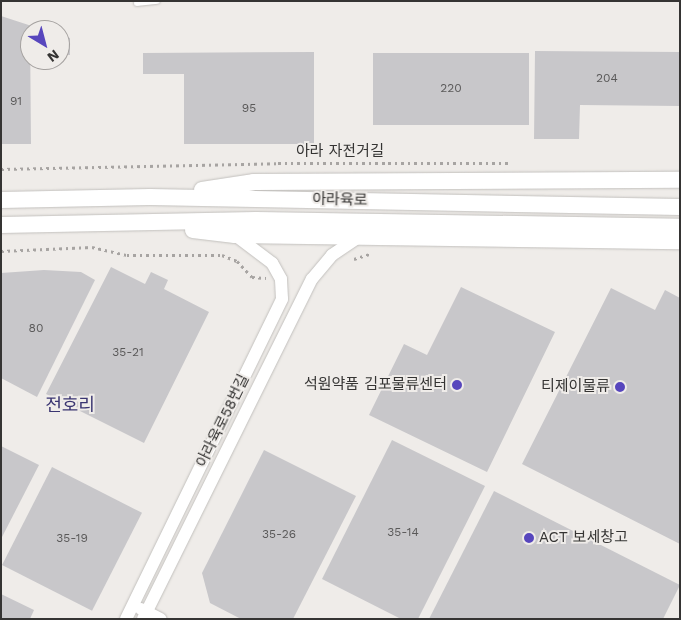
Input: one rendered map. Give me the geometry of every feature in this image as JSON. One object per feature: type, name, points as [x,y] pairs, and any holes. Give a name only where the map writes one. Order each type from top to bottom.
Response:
[{"type":"street","points":[[150,197],[254,182],[680,180]]},
{"type":"street","name":"아라육로","points":[[1,200],[150,197],[680,207]]},
{"type":"street","name":"아라육로","points":[[1,225],[146,224],[256,220],[680,227]]},
{"type":"street","points":[[146,224],[235,235],[680,241]]},
{"type":"street","name":"아라육로58번길","points":[[126,619],[282,299],[280,279],[272,263],[235,235]]},
{"type":"street","points":[[145,615],[312,279],[332,255],[360,236]]},
{"type":"street","points":[[133,605],[145,615],[161,619]]},
{"type":"lane","points":[[137,3],[157,1]]},
{"type":"path","name":"아라 자전거길","points":[[1,169],[278,163],[513,163]]},
{"type":"path","points":[[1,250],[92,247],[127,255],[222,255],[237,261],[252,277]]},
{"type":"building","points":[[1,16],[20,22],[20,70],[30,70],[31,144],[1,144]]},
{"type":"building","points":[[535,51],[680,52],[680,106],[580,105],[579,139],[534,139]]},
{"type":"building","points":[[314,52],[314,144],[184,144],[184,74],[143,74],[143,53]]},
{"type":"building","points":[[373,53],[529,53],[529,125],[373,125]]},
{"type":"building","points":[[111,267],[145,284],[151,272],[168,280],[164,289],[209,312],[144,443],[46,394]]},
{"type":"building","points":[[44,270],[81,272],[95,280],[37,397],[1,378],[1,273]]},
{"type":"building","name":"석원약품 김포물류센터","points":[[461,287],[555,332],[487,472],[369,415],[404,344],[427,355]]},
{"type":"building","name":"티제이물류","points":[[611,288],[655,310],[665,290],[680,298],[680,544],[522,464]]},
{"type":"building","points":[[392,440],[485,486],[418,619],[401,619],[322,579]]},
{"type":"building","points":[[1,446],[39,465],[1,539]]},
{"type":"building","points":[[264,450],[356,496],[293,619],[241,619],[210,603],[202,573]]},
{"type":"building","points":[[52,467],[142,513],[92,611],[2,565]]},
{"type":"building","name":"ACT 보세창고","points":[[494,491],[680,585],[663,619],[429,619]]},
{"type":"building","points":[[1,594],[34,610],[30,619],[1,619]]},
{"type":"place","name":"석원약품 김포물류센터","points":[[457,385]]},
{"type":"place","name":"티제이물류","points":[[620,387]]},
{"type":"place","name":"ACT 보세창고","points":[[529,538]]},
{"type":"district","name":"전호리","points":[[70,405]]}]
